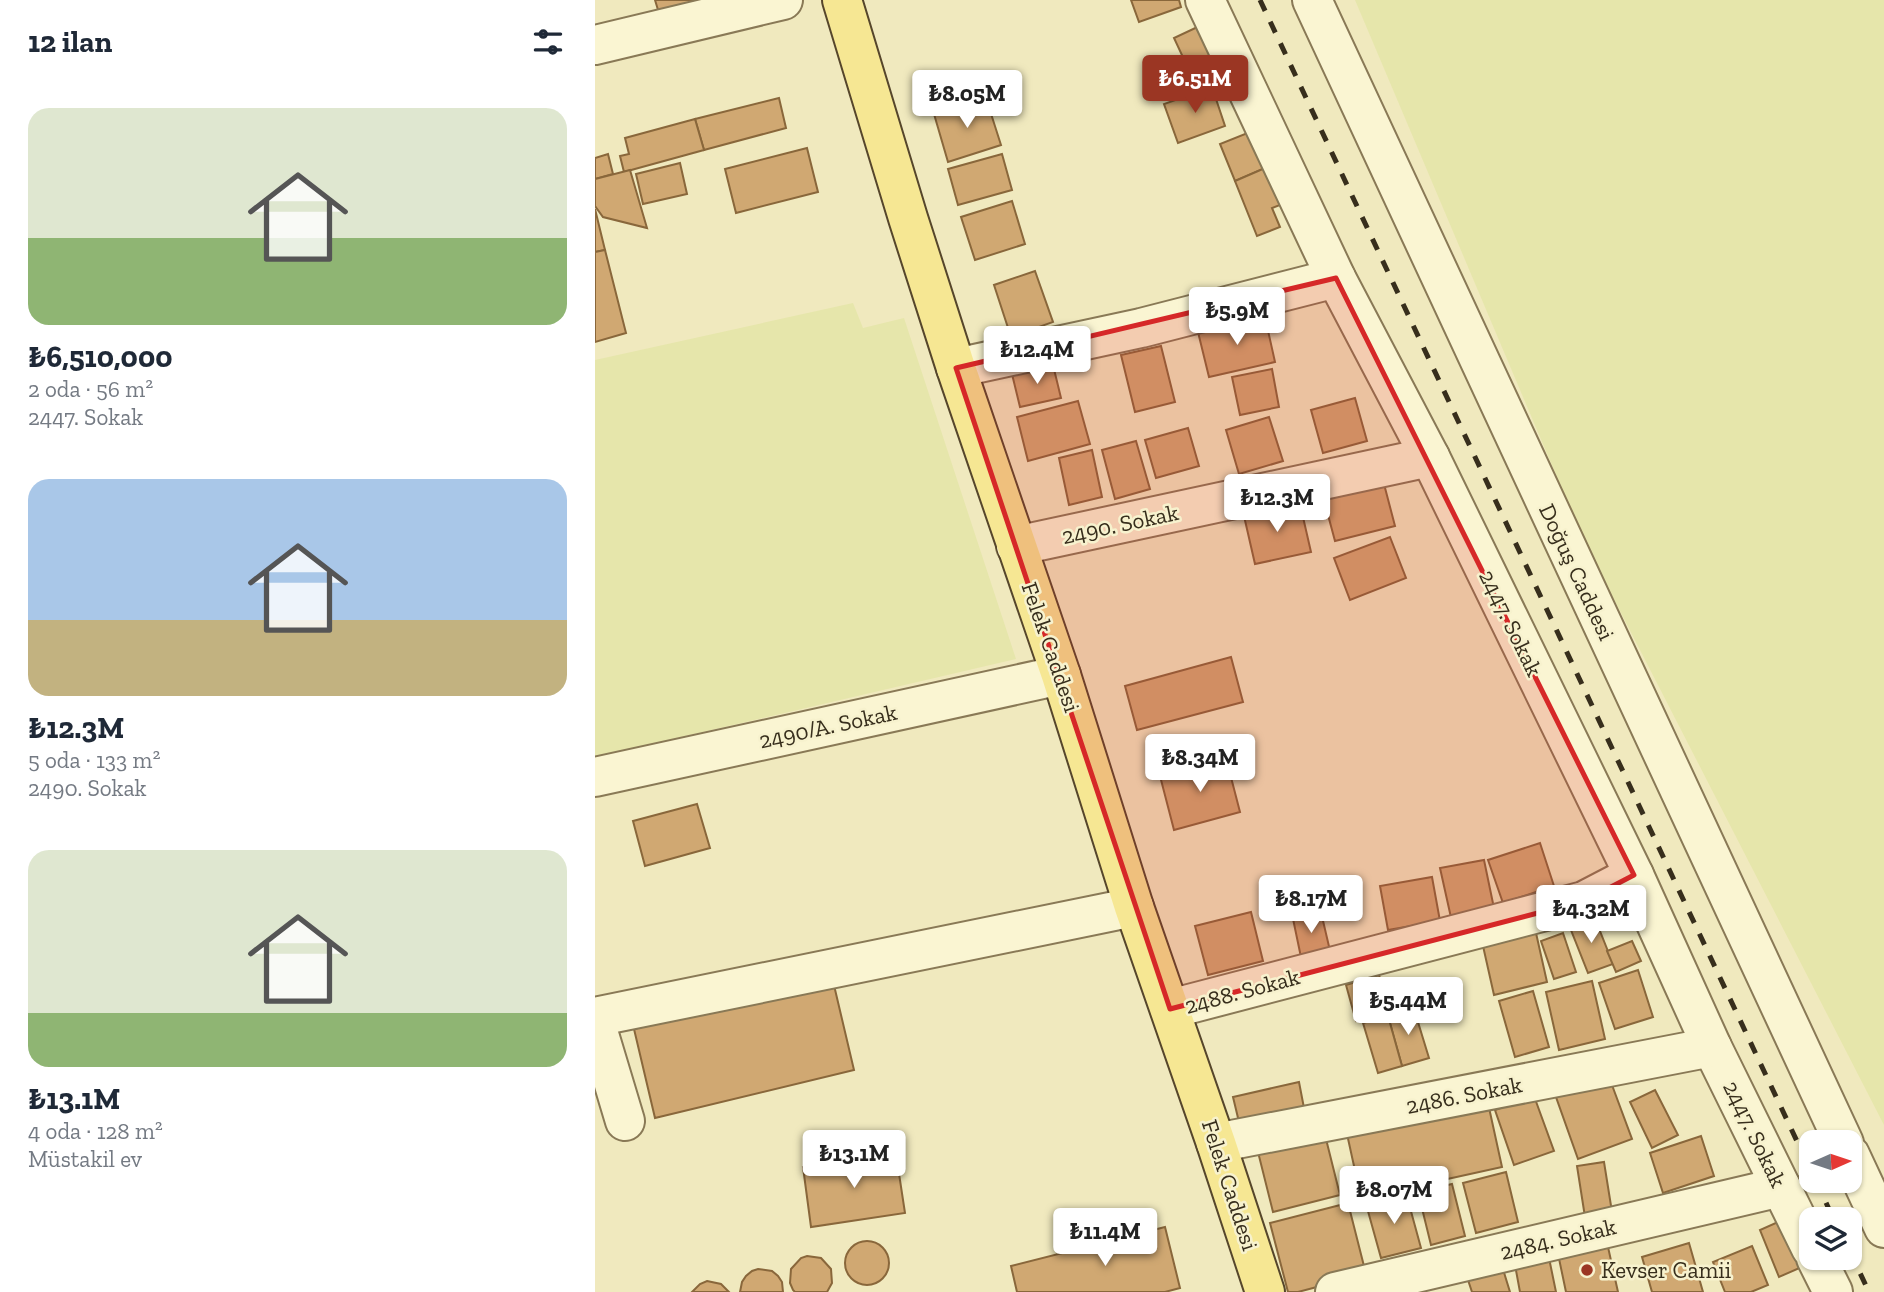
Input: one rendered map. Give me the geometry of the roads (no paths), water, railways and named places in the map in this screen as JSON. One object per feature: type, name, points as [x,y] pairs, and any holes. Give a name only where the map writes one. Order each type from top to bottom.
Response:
[{"type":"main road","name":"Felek Caddesi","points":[[842,0],[956,368],[1061,675],[1134,907],[1265,1292]]},
{"type":"street","points":[[595,45],[783,0]]},
{"type":"street","name":"2447. Sokak","points":[[1205,0],[1336,278],[1430,457],[1635,875],[1712,1047],[1799,1224]]},
{"type":"street","name":"Doğuş Caddesi","points":[[1312,0],[1838,1130]]},
{"type":"street","points":[[956,368],[1141,328],[1336,278]]},
{"type":"street","name":"2490. Sokak","points":[[1016,546],[1430,457]]},
{"type":"street","name":"2490/A. Sokak","points":[[595,777],[1061,675]]},
{"type":"street","name":"2488. Sokak","points":[[1170,1009],[1584,901],[1635,875]]},
{"type":"street","points":[[625,1121],[595,1019],[1134,907]]},
{"type":"street","name":"2486. Sokak","points":[[1216,1143],[1712,1047]]},
{"type":"street","points":[[1862,1181],[1884,1228]]},
{"type":"street","name":"2484. Sokak","points":[[1335,1292],[1781,1187]]},
{"type":"street","points":[[1822,1270],[1833,1292]]},
{"type":"railway","points":[[1260,0],[1799,1145]]},
{"type":"railway","points":[[1822,1194],[1828,1207]]},
{"type":"railway","points":[[1859,1270],[1869,1292]]},
{"type":"place","name":"Kevser Camii","points":[[1587,1270]]}]
